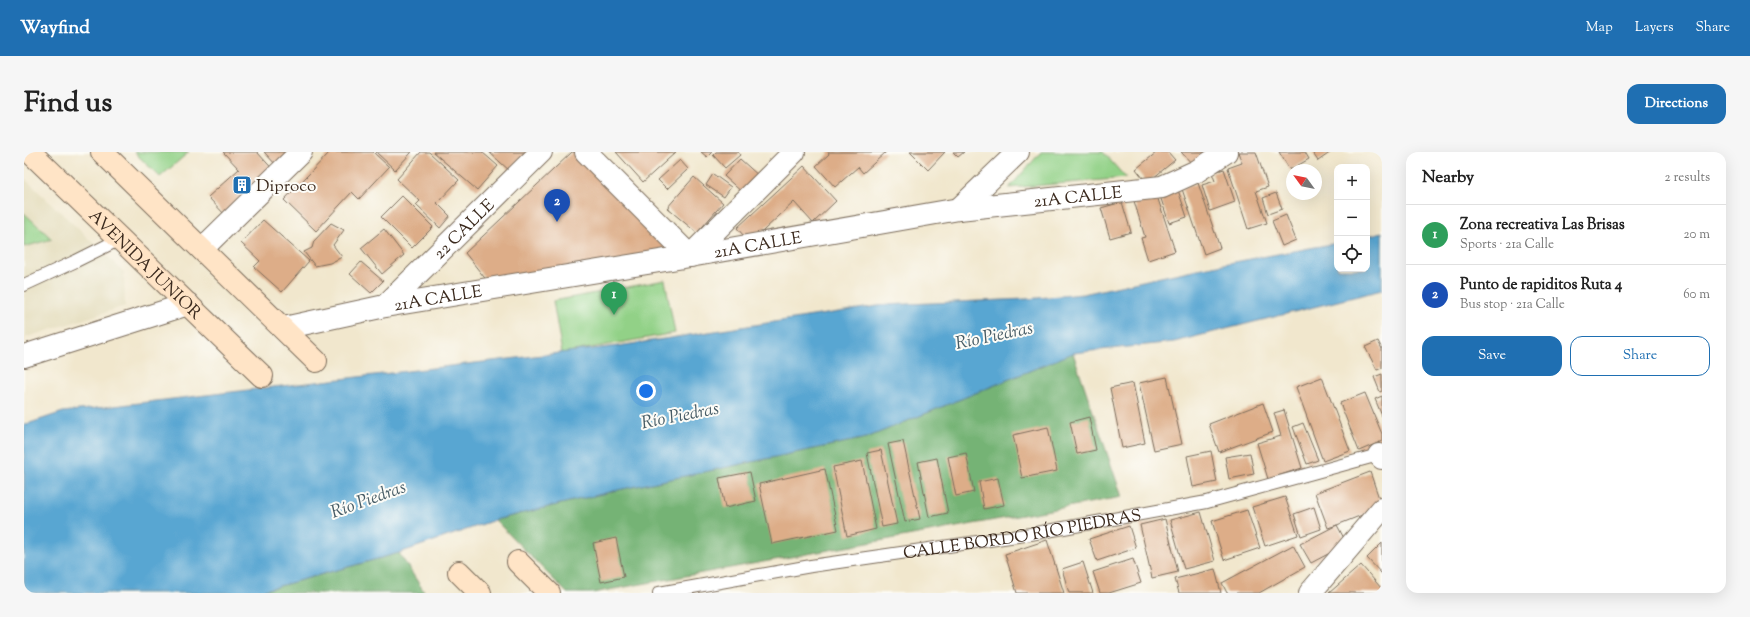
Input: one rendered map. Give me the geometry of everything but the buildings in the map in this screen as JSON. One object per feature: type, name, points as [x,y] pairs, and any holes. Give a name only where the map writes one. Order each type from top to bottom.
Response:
[{"type":"main road","name":"AVENIDA JUNIOR","points":[[30,152],[262,376]]},
{"type":"main road","points":[[102,152],[284,328],[316,361]]},
{"type":"main road","points":[[518,562],[549,593]]},
{"type":"main road","points":[[459,572],[480,593]]},
{"type":"street","points":[[202,249],[301,152]]},
{"type":"street","name":"22 CALLE","points":[[385,306],[541,152]]},
{"type":"street","points":[[586,152],[690,256],[794,152]]},
{"type":"street","points":[[959,209],[1018,152]]},
{"type":"street","name":"21A CALLE","points":[[284,328],[385,306],[690,256],[959,209],[1162,187],[1197,171],[1226,152]]},
{"type":"street","points":[[24,356],[188,304]]},
{"type":"street","points":[[1310,593],[1382,509]]},
{"type":"lane","points":[[24,285],[120,239]]},
{"type":"lane","name":"CALLE BORDO RÍO PIEDRAS","points":[[659,593],[811,566],[1025,535],[1206,502],[1381,456]]},
{"type":"shaded area","points":[[24,178],[124,272],[125,306],[24,338]]},
{"type":"green space","points":[[134,152],[189,152],[160,177]]},
{"type":"green space","points":[[1041,152],[1103,152],[1126,178],[1009,188]]},
{"type":"green space","points":[[24,213],[52,239],[24,247]]},
{"type":"green space","points":[[665,280],[675,333],[562,353],[553,301]]},
{"type":"green space","points":[[1073,353],[1122,497],[592,593],[567,593],[495,520],[618,490],[866,438]]},
{"type":"green space","points":[[399,553],[425,593],[254,593]]},
{"type":"water","name":"Río Piedras","points":[[1382,232],[1382,290],[1174,342],[1073,353],[866,438],[618,490],[495,520],[399,553],[254,593],[24,593],[24,425],[63,412],[618,346],[884,305],[1026,299],[1083,294],[1202,268],[1334,244],[1334,272],[1370,272],[1370,235]]},
{"type":"place","name":"Diproco","points":[[242,185]]},
{"type":"place","name":"Punto de rapiditos Ruta 4","points":[[557,222]]},
{"type":"place","name":"Zona recreativa Las Brisas","points":[[614,315]]}]
